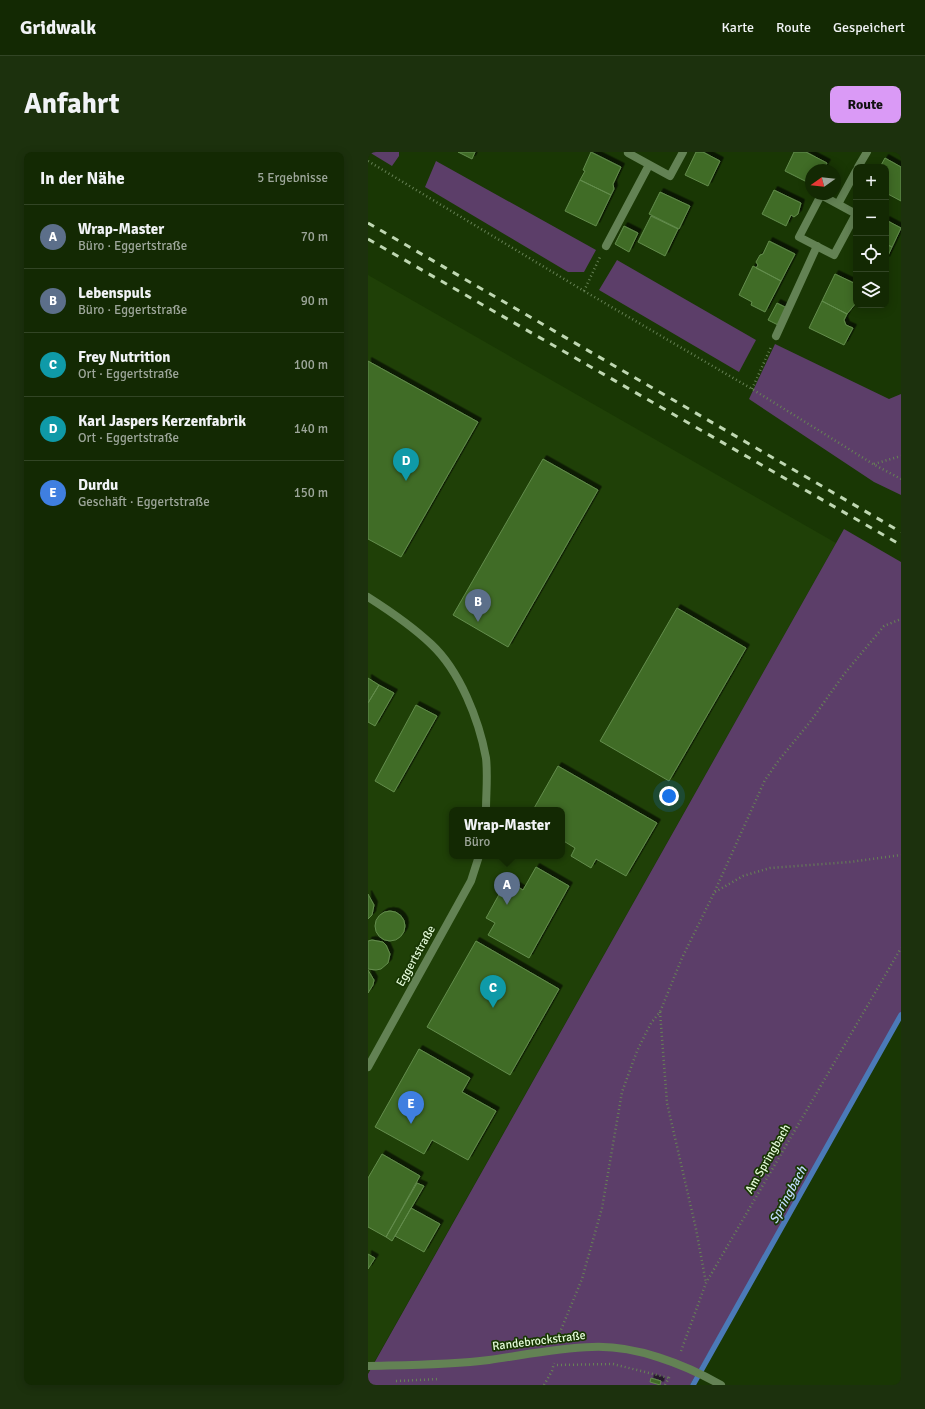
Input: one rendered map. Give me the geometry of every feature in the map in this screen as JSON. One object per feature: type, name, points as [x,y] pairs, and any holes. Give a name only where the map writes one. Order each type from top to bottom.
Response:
[{"type":"street","points":[[629,152],[628,153],[670,176],[683,152]]},
{"type":"street","points":[[860,164],[867,152]]},
{"type":"street","points":[[606,246],[649,165]]},
{"type":"street","points":[[838,204],[853,176]]},
{"type":"street","points":[[821,195],[838,204],[856,214],[834,255],[799,237],[821,195]]},
{"type":"street","points":[[776,336],[817,246]]},
{"type":"street","points":[[368,597],[401,618],[432,645],[455,675],[472,709],[486,759],[486,807]]},
{"type":"street","name":"Eggertstraße","points":[[368,1066],[471,881],[478,859]]},
{"type":"street","name":"Randebrockstraße","points":[[368,1366],[444,1365],[556,1349],[594,1346],[631,1351],[675,1362],[700,1372],[721,1385]]},
{"type":"path","points":[[368,161],[584,291],[752,388],[873,464],[901,479]]},
{"type":"path","points":[[584,291],[606,246]]},
{"type":"path","points":[[752,388],[776,336]]},
{"type":"path","points":[[873,464],[901,456]]},
{"type":"path","points":[[544,1385],[553,1365],[558,1334],[582,1279],[602,1208],[622,1092],[637,1051],[651,1023],[660,1012],[682,958],[714,893],[765,780],[778,760],[810,722],[845,673],[884,626],[901,619]]},
{"type":"path","points":[[714,893],[743,876],[770,868],[850,862],[901,855]]},
{"type":"path","name":"Am Springbach","points":[[665,1385],[690,1330],[706,1283],[901,948]]},
{"type":"path","points":[[660,1012],[667,1103],[696,1228],[706,1283]]},
{"type":"path","points":[[545,1366],[613,1364],[669,1378]]},
{"type":"path","points":[[394,1380],[408,1382],[444,1379]]},
{"type":"shaded area","points":[[369,152],[399,152],[399,156],[392,166]]},
{"type":"shaded area","points":[[436,161],[596,250],[584,272],[568,272],[425,187]]},
{"type":"shaded area","points":[[617,260],[756,340],[739,372],[599,290]]},
{"type":"shaded area","points":[[368,275],[836,543],[368,1373]]},
{"type":"shaded area","points":[[775,344],[889,399],[901,394],[901,495],[874,482],[749,399]]},
{"type":"shaded area","points":[[844,529],[901,562],[901,1017],[690,1385],[368,1385],[368,1374]]},
{"type":"building","points":[[458,152],[475,152],[472,159]]},
{"type":"building","points":[[591,152],[621,167],[613,184],[614,189],[611,195],[580,180],[585,171],[583,170]]},
{"type":"building","points":[[696,152],[703,152],[720,161],[708,186],[685,175]]},
{"type":"building","points":[[794,152],[806,152],[827,163],[805,164],[805,181],[785,171]]},
{"type":"building","points":[[885,158],[901,167],[901,201],[889,195],[889,164],[882,164]]},
{"type":"building","points":[[580,180],[611,195],[596,226],[565,211]]},
{"type":"building","points":[[774,190],[801,203],[798,214],[794,217],[791,215],[786,226],[762,214]]},
{"type":"building","points":[[660,192],[690,206],[679,229],[649,214]]},
{"type":"building","points":[[651,216],[678,229],[665,256],[638,242]]},
{"type":"building","points":[[889,222],[901,228],[892,247],[889,246]]},
{"type":"building","points":[[624,226],[638,233],[629,252],[615,244]]},
{"type":"building","points":[[769,241],[795,254],[781,281],[756,268],[758,265],[756,262],[760,255],[763,254]]},
{"type":"building","points":[[889,246],[892,247],[889,254]]},
{"type":"building","points":[[753,266],[781,281],[765,312],[751,305],[752,302],[739,295]]},
{"type":"building","points":[[835,274],[853,283],[853,307],[847,314],[822,301]]},
{"type":"building","points":[[822,301],[847,314],[844,320],[846,325],[853,328],[844,345],[809,328]]},
{"type":"building","points":[[777,303],[787,308],[778,325],[768,320]]},
{"type":"building","points":[[368,361],[478,422],[401,557],[368,539]]},
{"type":"building","points":[[543,459],[598,490],[508,647],[453,615]]},
{"type":"building","points":[[677,608],[746,648],[669,781],[600,741]]},
{"type":"building","points":[[368,678],[379,685],[368,703]]},
{"type":"building","points":[[379,685],[394,693],[375,726],[368,722],[368,703]]},
{"type":"building","points":[[416,705],[437,716],[394,792],[375,781]]},
{"type":"building","points":[[558,766],[657,823],[626,876],[596,859],[591,868],[571,856],[575,848],[565,842],[565,807],[535,807]]},
{"type":"building","points":[[536,867],[569,886],[529,958],[488,935],[495,923],[486,918],[507,880],[523,890]]},
{"type":"building","points":[[368,894],[374,905],[372,915],[368,919]]},
{"type":"building","points":[[390,911],[401,915],[405,926],[401,937],[390,941],[379,937],[375,926],[379,915]]},
{"type":"building","points":[[372,940],[383,942],[390,954],[388,963],[381,969],[368,969],[368,941]]},
{"type":"building","points":[[476,941],[559,989],[510,1075],[427,1027]]},
{"type":"building","points":[[368,970],[374,980],[368,993]]},
{"type":"building","points":[[419,1049],[470,1078],[462,1092],[496,1111],[468,1160],[432,1140],[424,1154],[375,1127]]},
{"type":"building","points":[[382,1154],[420,1176],[386,1237],[368,1227],[368,1178]]},
{"type":"building","points":[[417,1183],[424,1186],[392,1241],[386,1237]]},
{"type":"building","points":[[411,1208],[440,1224],[424,1252],[395,1236]]},
{"type":"building","points":[[368,1254],[375,1258],[368,1269]]},
{"type":"building","points":[[651,1378],[661,1381],[660,1385],[650,1382]]},
{"type":"waterway","name":"Springbach","points":[[693,1385],[901,1015]]},
{"type":"railway","points":[[368,223],[901,532]]},
{"type":"railway","points":[[368,239],[901,545]]},
{"type":"place","name":"Karl Jaspers Kerzenfabrik","points":[[406,481]]},
{"type":"place","name":"Lebenspuls","points":[[478,622]]},
{"type":"place","name":"Wrap-Master","points":[[507,905]]},
{"type":"place","name":"Frey Nutrition","points":[[493,1008]]},
{"type":"place","name":"Durdu","points":[[411,1124]]}]
